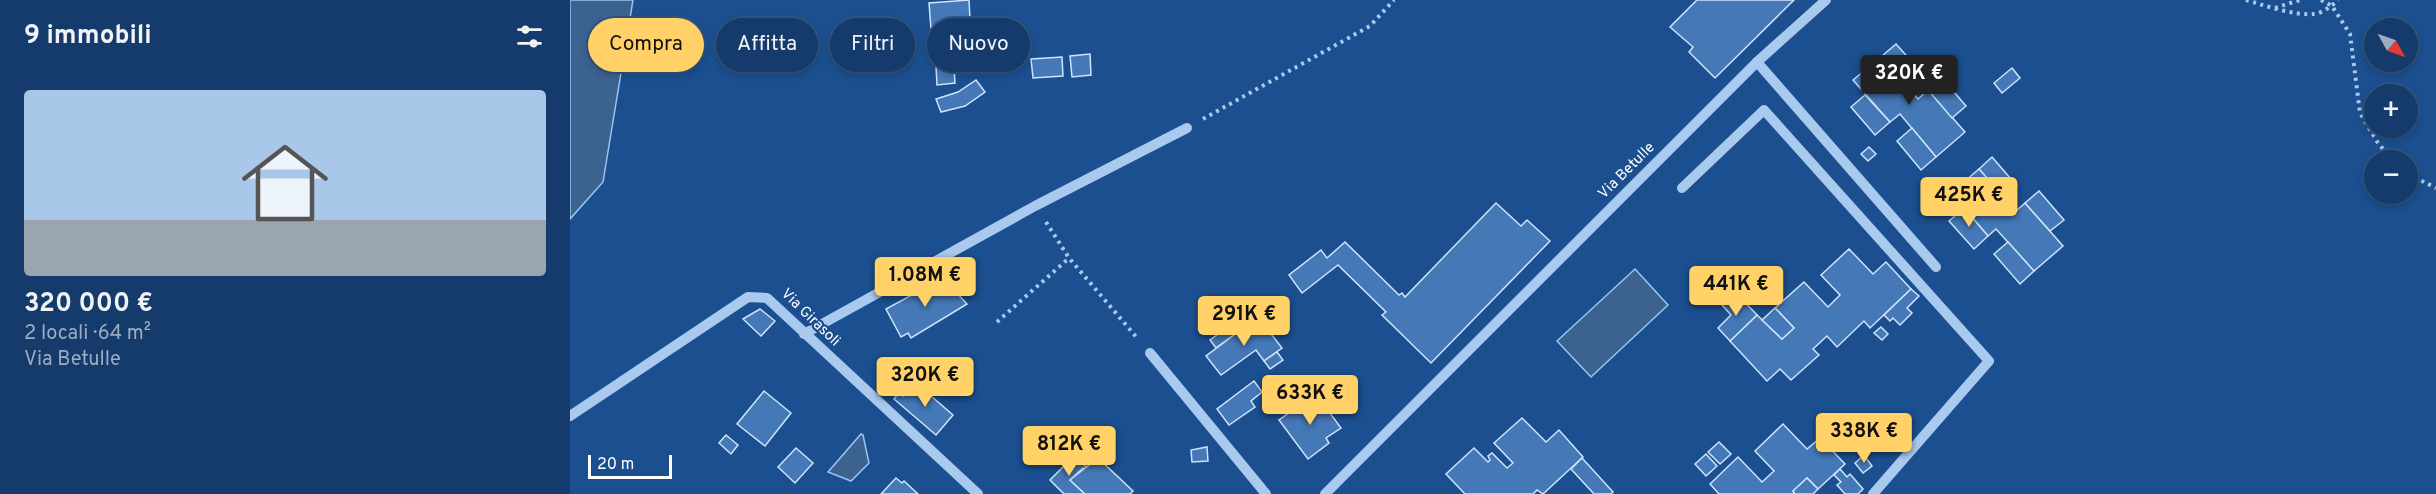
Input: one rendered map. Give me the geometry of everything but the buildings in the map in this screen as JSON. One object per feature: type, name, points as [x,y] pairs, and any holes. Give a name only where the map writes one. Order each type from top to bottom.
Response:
[{"type":"street","name":"Via Betulle","points":[[1325,494],[1757,62],[1826,0]]},
{"type":"street","points":[[1757,62],[1936,267]]},
{"type":"street","points":[[1682,188],[1764,110],[1989,361],[1873,494]]},
{"type":"street","points":[[804,334],[1035,206],[1187,128]]},
{"type":"street","name":"Via Girasoli","points":[[570,416],[747,297],[767,298],[978,494]]},
{"type":"street","points":[[1150,353],[1266,494]]},
{"type":"path","points":[[1187,128],[1370,26],[1394,0]]},
{"type":"path","points":[[2246,0],[2314,15],[2332,6],[2338,0]]},
{"type":"path","points":[[2274,8],[2300,0]]},
{"type":"path","points":[[2320,0],[2332,6],[2350,34],[2360,113],[2383,150]]},
{"type":"path","points":[[2418,179],[2436,188]]},
{"type":"path","points":[[1035,206],[1069,258],[1150,353]]},
{"type":"path","points":[[997,322],[1069,258]]},
{"type":"water","points":[[570,0],[633,0],[630,18],[588,18],[588,72],[621,72],[603,182],[570,219]]},
{"type":"water","points":[[1635,269],[1668,305],[1591,377],[1557,341]]},
{"type":"water","points":[[861,434],[869,463],[851,481],[828,472]]}]
